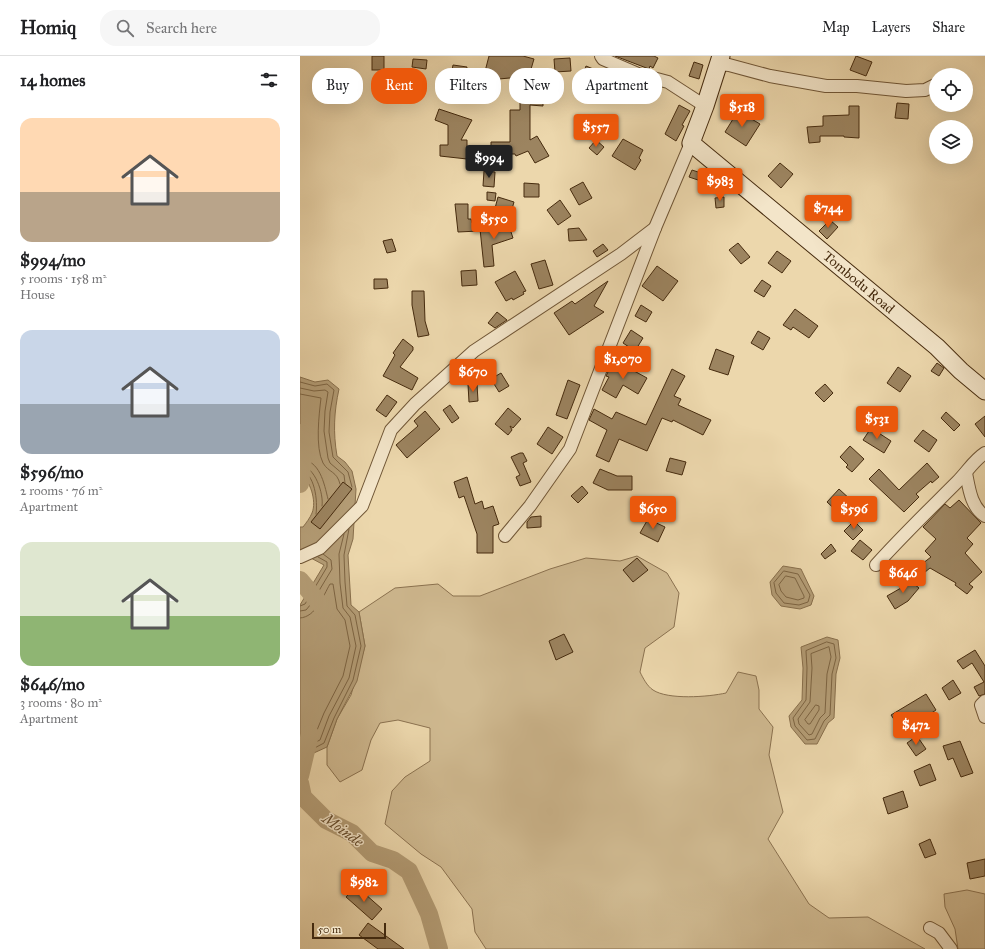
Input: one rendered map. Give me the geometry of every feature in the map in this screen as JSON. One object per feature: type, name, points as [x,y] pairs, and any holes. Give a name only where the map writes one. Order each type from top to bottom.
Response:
[{"type":"main road","points":[[691,143],[705,106],[719,60]]},
{"type":"main road","name":"Tombodu Road","points":[[691,143],[937,347],[961,371],[985,391]]},
{"type":"street","points":[[601,56],[638,74],[668,82],[705,106]]},
{"type":"street","points":[[719,60],[729,65],[770,76],[826,86],[857,86],[911,91],[924,90],[929,88]]},
{"type":"street","points":[[505,536],[530,506],[570,449],[655,228],[691,143]]},
{"type":"street","points":[[300,558],[320,548],[362,506],[391,430],[414,404],[474,351],[621,254],[655,228]]},
{"type":"street","points":[[876,566],[899,540],[966,473],[978,458],[985,453]]},
{"type":"street","points":[[966,473],[971,494],[978,512],[985,516]]},
{"type":"street","points":[[985,701],[981,705],[985,717]]},
{"type":"street","points":[[930,928],[939,933],[951,949]]},
{"type":"shaded area","points":[[637,556],[667,573],[679,593],[674,627],[645,648],[640,672],[647,684],[653,690],[668,695],[688,697],[709,696],[726,693],[738,672],[756,676],[759,690],[759,709],[773,727],[769,755],[783,812],[768,839],[809,904],[829,918],[868,917],[925,949],[486,949],[475,932],[472,909],[441,867],[421,854],[385,824],[392,791],[405,777],[430,761],[430,728],[398,720],[380,723],[371,740],[362,770],[340,782],[327,765],[327,747],[337,719],[351,695],[365,646],[359,612],[395,588],[438,584],[453,596],[480,596],[550,569],[586,558],[620,561]]},
{"type":"shaded area","points":[[967,890],[985,894],[985,949],[958,949],[955,929],[945,907],[944,894]]},
{"type":"water","points":[[300,377],[315,382],[328,380],[339,389],[335,422],[337,456],[345,462],[352,471],[356,489],[353,539],[348,555],[351,605],[359,612],[365,646],[357,681],[337,719],[327,747],[305,757],[300,755],[300,605],[324,565],[309,557],[300,562],[300,527],[303,527],[310,517],[314,503],[310,486],[304,476],[300,473]]},
{"type":"water","points":[[783,566],[801,569],[814,596],[811,605],[800,609],[781,606],[772,595],[770,582]]},
{"type":"water","points":[[827,637],[838,640],[840,658],[836,674],[834,718],[828,723],[817,744],[805,744],[791,727],[789,716],[802,700],[803,668],[801,647]]},
{"type":"building","points":[[372,56],[384,56],[384,68],[372,68]]},
{"type":"building","points":[[489,56],[523,56],[534,59],[531,68],[509,68],[509,78],[501,79],[501,68],[486,68]]},
{"type":"building","points":[[615,56],[654,56],[658,58],[653,68],[650,66],[649,68]]},
{"type":"building","points":[[856,56],[872,62],[866,76],[850,70]]},
{"type":"building","points":[[570,58],[571,71],[564,71],[564,68],[555,68],[554,59]]},
{"type":"building","points":[[413,59],[427,60],[426,68],[412,67]]},
{"type":"building","points":[[694,62],[703,65],[699,79],[689,76]]},
{"type":"building","points":[[453,65],[467,67],[467,68],[452,68]]},
{"type":"building","points":[[897,103],[909,104],[908,119],[895,118]]},
{"type":"building","points":[[520,104],[543,104],[543,106],[530,105],[530,140],[537,136],[549,156],[535,163],[528,151],[516,156],[515,154],[491,154],[491,142],[510,142],[510,110],[520,110]]},
{"type":"building","points":[[679,105],[690,111],[682,125],[684,126],[676,141],[665,134]]},
{"type":"building","points":[[849,106],[859,106],[859,138],[844,136],[820,136],[820,142],[809,143],[807,127],[823,126],[823,116],[849,115]]},
{"type":"building","points":[[439,109],[472,120],[461,140],[467,140],[467,159],[440,156],[440,145],[448,145],[448,125],[435,120]]},
{"type":"building","points":[[738,111],[760,124],[746,146],[725,132]]},
{"type":"building","points":[[623,139],[643,150],[639,158],[641,160],[635,170],[612,156]]},
{"type":"building","points":[[596,140],[604,147],[597,155],[589,148]]},
{"type":"building","points":[[780,163],[793,174],[781,188],[768,176]]},
{"type":"building","points":[[692,170],[701,173],[698,180],[689,177]]},
{"type":"building","points":[[484,171],[495,172],[494,187],[483,186]]},
{"type":"building","points":[[583,182],[592,198],[579,205],[570,189]]},
{"type":"building","points":[[524,183],[539,184],[539,197],[524,197]]},
{"type":"building","points":[[487,192],[496,193],[495,201],[487,200]]},
{"type":"building","points":[[498,197],[514,202],[510,216],[494,212]]},
{"type":"building","points":[[724,197],[724,207],[716,208],[715,198]]},
{"type":"building","points":[[560,200],[571,216],[558,225],[547,210]]},
{"type":"building","points":[[455,204],[468,204],[468,219],[471,219],[472,223],[478,223],[479,231],[458,232]]},
{"type":"building","points":[[507,220],[513,238],[492,245],[494,266],[484,267],[480,229]]},
{"type":"building","points":[[830,220],[838,227],[827,239],[819,231]]},
{"type":"building","points":[[579,228],[587,240],[569,241],[568,229]]},
{"type":"building","points":[[392,239],[396,251],[387,253],[383,241]]},
{"type":"building","points":[[738,243],[750,257],[741,264],[729,250]]},
{"type":"building","points":[[603,244],[608,250],[597,257],[593,251]]},
{"type":"building","points":[[777,251],[791,261],[782,273],[768,263]]},
{"type":"building","points":[[545,260],[553,285],[539,289],[531,264]]},
{"type":"building","points":[[657,266],[678,281],[663,301],[642,286]]},
{"type":"building","points":[[476,270],[477,285],[462,286],[461,271]]},
{"type":"building","points":[[515,271],[526,291],[523,292],[524,294],[513,300],[512,298],[506,301],[495,282]]},
{"type":"building","points":[[374,279],[387,279],[388,288],[374,289]]},
{"type":"building","points":[[762,280],[771,286],[764,297],[754,291]]},
{"type":"building","points":[[608,281],[594,306],[604,312],[569,335],[554,313],[572,301],[575,304]]},
{"type":"building","points":[[412,291],[424,291],[425,321],[429,335],[418,337],[412,305]]},
{"type":"building","points":[[641,305],[652,312],[646,322],[635,316]]},
{"type":"building","points":[[795,309],[818,326],[809,338],[793,327],[791,330],[783,325]]},
{"type":"building","points":[[497,312],[507,320],[495,328],[488,323]]},
{"type":"building","points":[[631,330],[643,338],[635,351],[623,343]]},
{"type":"building","points":[[758,331],[770,338],[763,350],[751,343]]},
{"type":"building","points":[[403,339],[413,347],[413,350],[400,367],[418,378],[412,390],[383,376],[395,355],[393,353]]},
{"type":"building","points":[[716,349],[734,356],[728,375],[709,369]]},
{"type":"building","points":[[614,360],[647,378],[638,394],[623,385],[616,398],[602,390],[609,377],[606,376]]},
{"type":"building","points":[[937,363],[944,368],[939,376],[931,371]]},
{"type":"building","points":[[898,367],[911,376],[900,392],[887,383]]},
{"type":"building","points":[[672,369],[685,376],[674,396],[681,399],[678,405],[711,420],[703,435],[673,420],[672,422],[662,418],[647,451],[619,439],[609,462],[596,456],[607,430],[589,420],[594,409],[612,419],[616,412],[646,425]]},
{"type":"building","points":[[501,373],[509,386],[499,392],[491,379]]},
{"type":"building","points":[[568,380],[580,385],[567,419],[556,415]]},
{"type":"building","points":[[468,384],[477,384],[478,401],[469,402]]},
{"type":"building","points":[[825,384],[833,393],[824,402],[815,393]]},
{"type":"building","points":[[387,395],[397,402],[386,417],[376,410]]},
{"type":"building","points":[[450,405],[459,418],[452,423],[443,410]]},
{"type":"building","points":[[508,408],[521,419],[513,428],[510,426],[512,430],[508,435],[495,424]]},
{"type":"building","points":[[425,411],[440,429],[407,458],[396,445],[418,426],[414,421]]},
{"type":"building","points":[[946,412],[960,425],[954,431],[941,418]]},
{"type":"building","points":[[985,416],[985,437],[975,424]]},
{"type":"building","points":[[548,427],[563,437],[552,454],[537,444]]},
{"type":"building","points":[[871,428],[891,441],[884,453],[863,440]]},
{"type":"building","points":[[923,430],[937,440],[929,452],[914,441]]},
{"type":"building","points":[[850,446],[864,459],[852,472],[846,467],[848,465],[840,457]]},
{"type":"building","points":[[523,453],[527,461],[523,463],[531,482],[520,486],[516,477],[520,475],[511,457]]},
{"type":"building","points":[[670,458],[686,462],[682,475],[666,471]]},
{"type":"building","points":[[927,463],[939,477],[932,483],[931,481],[916,494],[919,497],[904,512],[869,479],[879,469],[899,490]]},
{"type":"building","points":[[600,469],[617,476],[632,476],[632,490],[608,490],[593,483]]},
{"type":"building","points":[[467,477],[475,504],[482,501],[484,509],[493,506],[499,524],[493,526],[493,553],[477,553],[477,534],[464,496],[459,498],[454,482]]},
{"type":"building","points":[[343,482],[352,489],[320,529],[311,522]]},
{"type":"building","points":[[582,486],[588,493],[578,503],[571,496]]},
{"type":"building","points":[[839,489],[852,501],[840,514],[827,502]]},
{"type":"building","points":[[959,500],[981,523],[967,538],[973,544],[965,553],[982,572],[969,584],[973,587],[967,594],[955,585],[956,583],[930,568],[919,577],[914,570],[931,557],[925,551],[936,539],[923,527],[945,504],[950,508]]},
{"type":"building","points":[[541,516],[541,527],[527,528],[527,522],[531,517]]},
{"type":"building","points":[[648,519],[665,527],[658,542],[640,533]]},
{"type":"building","points":[[854,521],[863,530],[853,540],[844,531]]},
{"type":"building","points":[[860,540],[872,550],[863,560],[851,551]]},
{"type":"building","points":[[831,544],[836,551],[825,559],[821,554]]},
{"type":"building","points":[[637,558],[648,570],[633,582],[623,570]]},
{"type":"building","points":[[908,579],[919,588],[908,601],[895,609],[887,596],[901,588]]},
{"type":"building","points":[[564,634],[573,652],[556,660],[549,641]]},
{"type":"building","points":[[975,650],[985,666],[985,694],[979,696],[974,687],[984,682],[972,663],[963,669],[957,661]]},
{"type":"building","points":[[953,680],[961,693],[949,700],[942,688]]},
{"type":"building","points":[[926,694],[936,710],[924,718],[921,714],[900,728],[891,715]]},
{"type":"building","points":[[917,736],[926,749],[916,756],[907,743]]},
{"type":"building","points":[[960,741],[973,773],[961,777],[953,758],[948,760],[943,746]]},
{"type":"building","points":[[930,764],[936,780],[920,786],[914,771]]},
{"type":"building","points":[[903,791],[908,807],[888,814],[883,798]]},
{"type":"building","points":[[930,839],[936,854],[925,858],[919,844]]},
{"type":"building","points":[[985,859],[985,876],[970,879],[967,863]]},
{"type":"building","points":[[356,886],[382,909],[372,920],[346,897]]},
{"type":"building","points":[[368,923],[404,949],[378,949],[359,935]]},
{"type":"waterway","name":"Moinde","points":[[300,433],[303,458],[300,484]]},
{"type":"waterway","name":"Moinde","points":[[300,580],[325,610]]},
{"type":"waterway","name":"Moinde","points":[[300,776],[310,734]]},
{"type":"waterway","name":"Moinde","points":[[300,783],[303,797],[326,820],[352,833],[372,853],[393,860],[409,871],[429,914],[439,949]]}]
